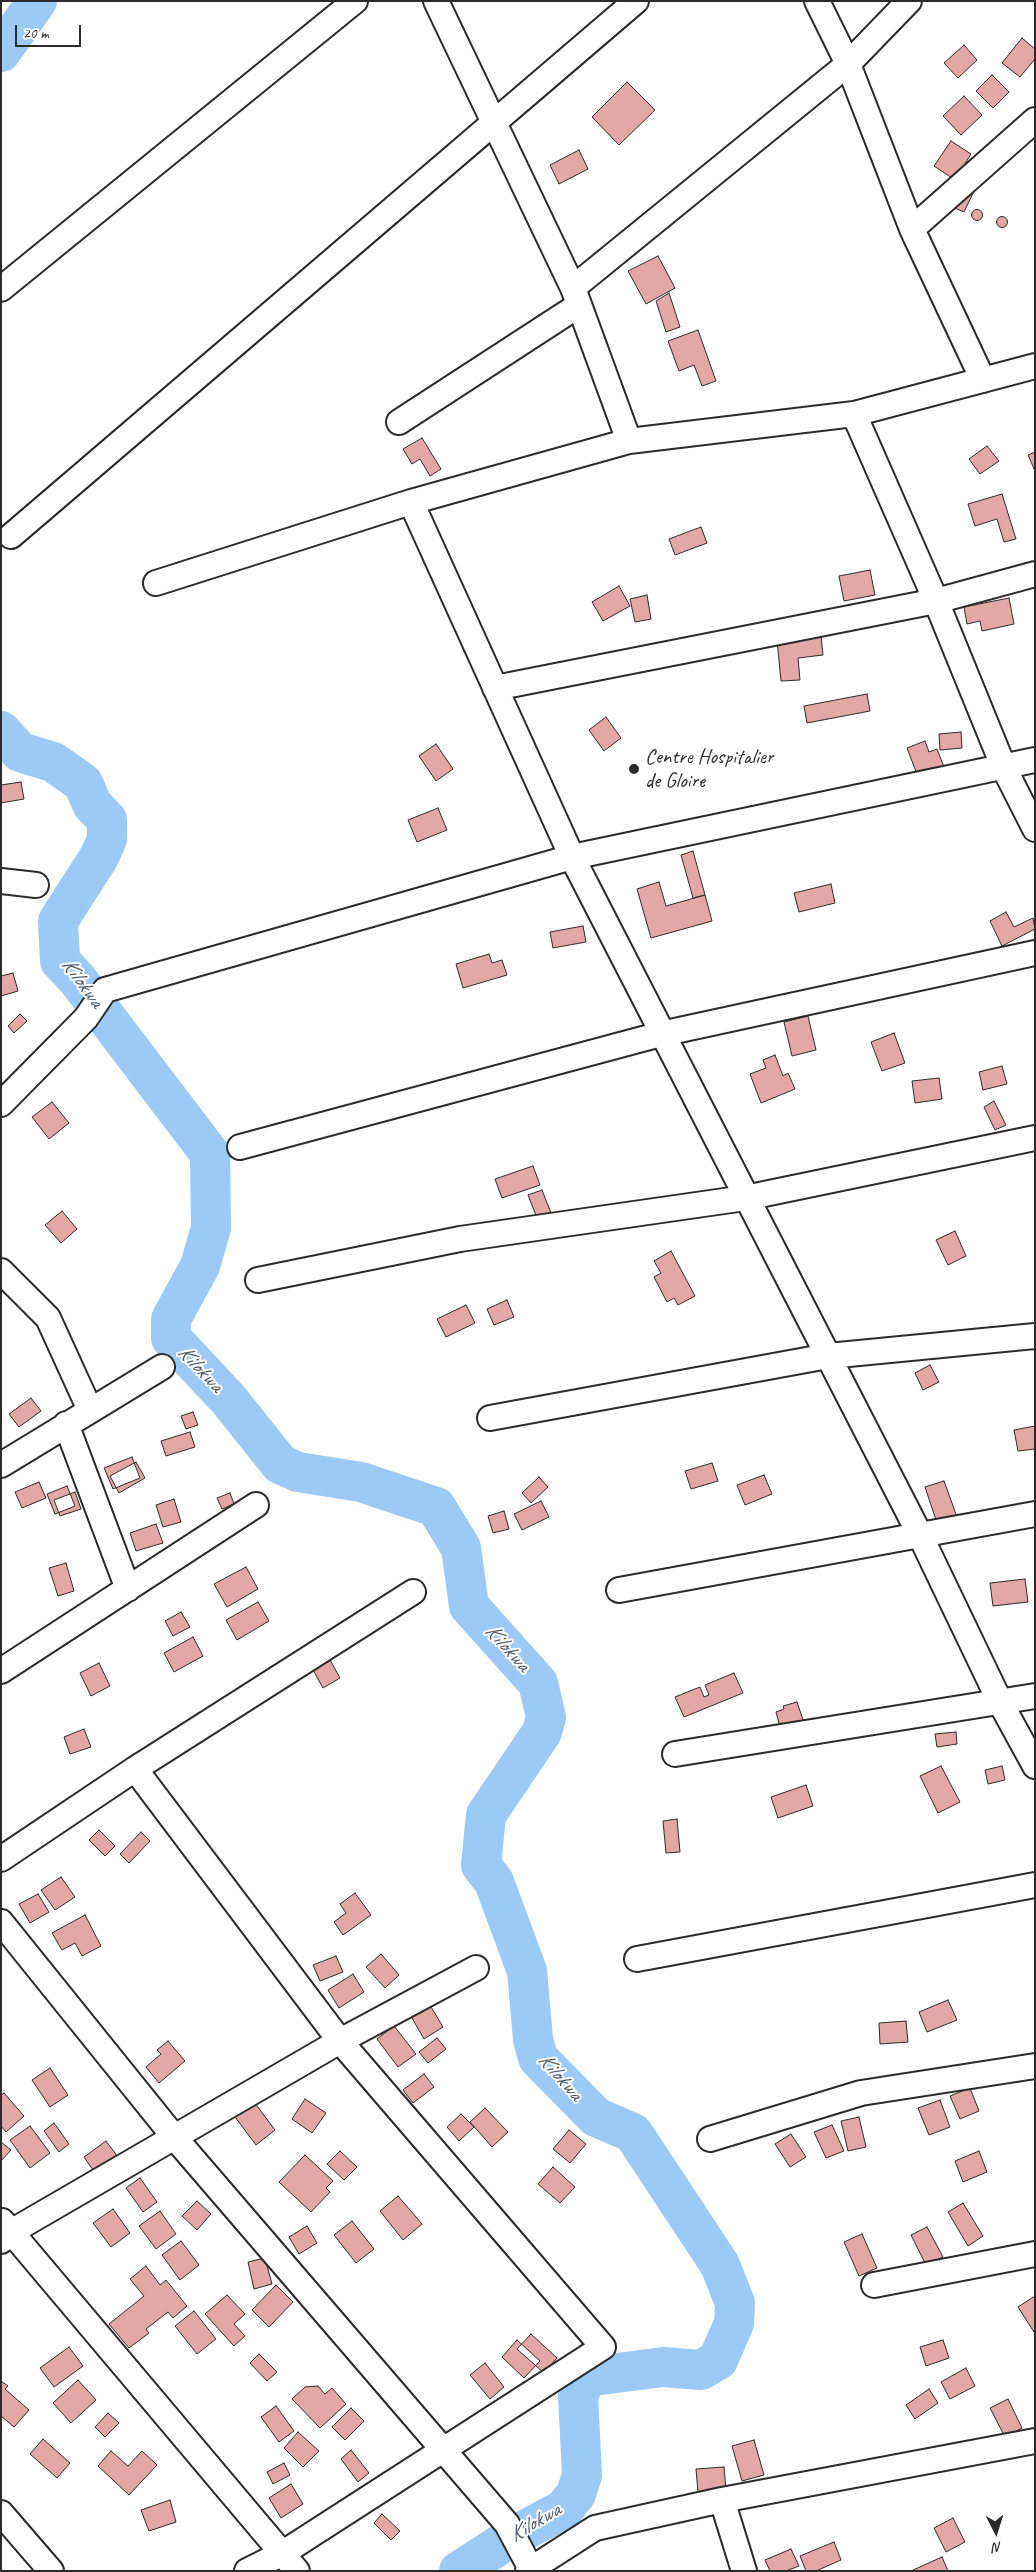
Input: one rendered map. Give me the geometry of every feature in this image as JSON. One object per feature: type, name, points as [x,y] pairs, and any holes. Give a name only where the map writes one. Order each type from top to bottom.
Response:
[{"type":"street","points":[[1,289],[355,1]]},
{"type":"street","points":[[436,1],[576,296],[628,441]]},
{"type":"street","points":[[11,536],[636,1]]},
{"type":"street","points":[[817,1],[848,64],[912,228],[983,380]]},
{"type":"street","points":[[399,422],[576,296],[848,64],[909,1]]},
{"type":"street","points":[[912,228],[1035,120]]},
{"type":"street","points":[[156,583],[411,502],[628,441],[854,414],[1035,366]]},
{"type":"street","points":[[854,414],[936,601],[1004,768],[1035,829]]},
{"type":"street","points":[[411,502],[572,857],[745,1198],[920,1535],[1000,1702],[1035,1766]]},
{"type":"street","points":[[495,688],[936,601],[1035,574]]},
{"type":"street","points":[[1,1104],[86,1018],[105,990],[572,857],[1035,760]]},
{"type":"street","points":[[1,881],[36,885]]},
{"type":"street","points":[[240,1147],[661,1034],[1035,953]]},
{"type":"street","points":[[258,1280],[460,1239],[745,1198],[1035,1138]]},
{"type":"street","points":[[1,1271],[48,1318],[90,1410]]},
{"type":"street","points":[[490,1418],[828,1356],[1035,1336]]},
{"type":"street","points":[[1,1465],[162,1367]]},
{"type":"street","points":[[66,1424],[128,1589]]},
{"type":"street","points":[[1,1671],[256,1505]]},
{"type":"street","points":[[619,1590],[1035,1514]]},
{"type":"street","points":[[1,1859],[135,1769],[413,1592]]},
{"type":"street","points":[[675,1754],[1035,1696]]},
{"type":"street","points":[[135,1769],[340,2041],[603,2346],[443,2450],[290,2562],[247,2571]]},
{"type":"street","points":[[637,1960],[1035,1885]]},
{"type":"street","points":[[1,1922],[175,2138],[507,2524],[527,2564],[595,2528],[722,2500],[1035,2441]]},
{"type":"street","points":[[290,2562],[5,2231],[175,2138],[340,2041],[476,1968]]},
{"type":"street","points":[[710,2139],[861,2093],[1035,2066]]},
{"type":"street","points":[[874,2285],[1035,2254]]},
{"type":"street","points":[[722,2500],[744,2571]]},
{"type":"street","points":[[1,2513],[51,2571]]},
{"type":"building","points":[[1022,38],[1035,49],[1035,59],[1020,77],[1002,63]]},
{"type":"building","points":[[964,45],[977,60],[958,78],[944,63]]},
{"type":"building","points":[[992,75],[1009,92],[993,108],[976,91]]},
{"type":"building","points":[[627,82],[655,110],[619,145],[592,117]]},
{"type":"building","points":[[964,96],[982,115],[961,135],[943,116]]},
{"type":"building","points":[[951,141],[971,154],[955,180],[934,166]]},
{"type":"building","points":[[579,150],[588,169],[559,184],[550,165]]},
{"type":"building","points":[[975,189],[964,212],[945,204]]},
{"type":"building","points":[[977,209],[983,215],[977,221],[971,215]]},
{"type":"building","points":[[1002,216],[1008,222],[1002,228],[996,222]]},
{"type":"building","points":[[658,256],[675,288],[646,304],[628,271]]},
{"type":"building","points":[[669,293],[680,327],[666,332],[656,301]]},
{"type":"building","points":[[698,330],[716,381],[702,386],[694,365],[679,371],[668,341]]},
{"type":"building","points":[[422,438],[441,469],[430,476],[420,459],[412,464],[403,449]]},
{"type":"building","points":[[987,446],[999,461],[980,474],[969,459]]},
{"type":"building","points":[[1035,452],[1035,471],[1028,455]]},
{"type":"building","points":[[1002,494],[1016,539],[1004,542],[997,519],[975,526],[968,504]]},
{"type":"building","points":[[701,527],[707,543],[675,555],[669,539]]},
{"type":"building","points":[[870,570],[875,595],[844,601],[839,576]]},
{"type":"building","points":[[619,586],[630,606],[603,621],[592,602]]},
{"type":"building","points":[[647,595],[651,619],[635,622],[630,599]]},
{"type":"building","points":[[1009,598],[1014,624],[982,631],[980,621],[967,624],[964,607]]},
{"type":"building","points":[[821,636],[823,655],[798,658],[800,680],[781,681],[777,640]]},
{"type":"building","points":[[867,694],[870,711],[807,723],[804,706]]},
{"type":"building","points":[[606,717],[621,738],[604,751],[589,730]]},
{"type":"building","points":[[961,732],[962,748],[940,750],[939,734]]},
{"type":"building","points":[[925,741],[929,752],[937,749],[944,767],[918,777],[907,748]]},
{"type":"building","points":[[436,744],[453,769],[436,781],[419,756]]},
{"type":"building","points":[[21,782],[24,799],[1,803],[1,785]]},
{"type":"building","points":[[438,808],[447,830],[417,842],[408,820]]},
{"type":"building","points":[[693,851],[705,895],[693,898],[681,855]]},
{"type":"building","points":[[659,882],[666,906],[705,895],[712,921],[651,938],[637,889]]},
{"type":"building","points":[[831,884],[835,903],[799,912],[794,893]]},
{"type":"building","points":[[1006,912],[1014,927],[1033,918],[1035,929],[1002,946],[990,921]]},
{"type":"building","points":[[583,926],[586,942],[553,948],[550,932]]},
{"type":"building","points":[[489,954],[492,963],[502,960],[507,975],[463,988],[456,964]]},
{"type":"building","points":[[13,973],[18,991],[1,996],[1,976]]},
{"type":"building","points":[[20,1014],[27,1021],[14,1033],[8,1026]]},
{"type":"building","points":[[808,1016],[816,1050],[792,1056],[784,1022]]},
{"type":"building","points":[[894,1033],[905,1063],[882,1071],[871,1042]]},
{"type":"building","points":[[775,1055],[783,1076],[788,1073],[795,1089],[761,1103],[750,1074],[766,1068],[763,1060]]},
{"type":"building","points":[[1002,1066],[1007,1084],[983,1090],[979,1072]]},
{"type":"building","points":[[939,1078],[942,1099],[915,1103],[912,1081]]},
{"type":"building","points":[[994,1101],[1006,1125],[995,1130],[984,1107]]},
{"type":"building","points":[[52,1102],[69,1123],[49,1139],[32,1117]]},
{"type":"building","points":[[533,1166],[540,1185],[502,1198],[495,1179]]},
{"type":"building","points":[[542,1190],[551,1213],[537,1218],[528,1195]]},
{"type":"building","points":[[62,1211],[77,1229],[61,1243],[45,1225]]},
{"type":"building","points":[[955,1231],[966,1256],[948,1265],[936,1240]]},
{"type":"building","points":[[671,1251],[695,1296],[678,1305],[674,1298],[667,1302],[654,1277],[661,1273],[654,1261]]},
{"type":"building","points":[[507,1300],[514,1317],[494,1325],[487,1309]]},
{"type":"building","points":[[466,1305],[475,1323],[446,1337],[437,1319]]},
{"type":"building","points":[[930,1365],[939,1382],[923,1390],[915,1373]]},
{"type":"building","points":[[31,1398],[41,1411],[19,1427],[9,1414]]},
{"type":"building","points":[[193,1412],[198,1425],[186,1429],[181,1416]]},
{"type":"building","points":[[1035,1426],[1035,1449],[1018,1451],[1014,1430]]},
{"type":"building","points":[[190,1432],[195,1447],[166,1456],[161,1441]]},
{"type":"building","points":[[132,1457],[140,1478],[113,1489],[104,1468]]},
{"type":"building","points":[[136,1462],[145,1478],[119,1493],[110,1476]]},
{"type":"building","points":[[712,1463],[718,1481],[691,1489],[685,1471]]},
{"type":"building","points":[[764,1475],[772,1494],[745,1505],[737,1485]]},
{"type":"building","points":[[539,1477],[548,1487],[531,1503],[522,1493]]},
{"type":"building","points":[[944,1481],[957,1517],[937,1523],[925,1487]]},
{"type":"building","points":[[39,1482],[46,1498],[22,1508],[15,1492]]},
{"type":"building","points":[[67,1486],[75,1506],[55,1514],[47,1494]]},
{"type":"building","points":[[75,1492],[81,1509],[60,1516],[54,1500]]},
{"type":"building","points":[[230,1493],[234,1504],[222,1509],[217,1498]]},
{"type":"building","points":[[174,1499],[181,1522],[163,1527],[156,1505]]},
{"type":"building","points":[[541,1501],[549,1517],[522,1530],[514,1514]]},
{"type":"building","points":[[504,1511],[509,1529],[493,1533],[488,1516]]},
{"type":"building","points":[[156,1524],[163,1543],[136,1551],[130,1533]]},
{"type":"building","points":[[66,1563],[74,1591],[58,1596],[49,1568]]},
{"type":"building","points":[[246,1567],[258,1589],[227,1607],[214,1584]]},
{"type":"building","points":[[1025,1579],[1028,1602],[993,1606],[990,1583]]},
{"type":"building","points":[[258,1602],[269,1621],[237,1640],[226,1620]]},
{"type":"building","points":[[181,1612],[190,1627],[173,1636],[165,1621]]},
{"type":"building","points":[[193,1637],[203,1656],[174,1672],[164,1653]]},
{"type":"building","points":[[328,1656],[340,1678],[323,1688],[311,1666]]},
{"type":"building","points":[[99,1663],[110,1686],[91,1696],[80,1673]]},
{"type":"building","points":[[734,1673],[743,1693],[684,1717],[675,1697],[700,1687],[704,1697],[709,1695],[705,1685]]},
{"type":"building","points":[[797,1702],[803,1720],[780,1727],[776,1712],[784,1709],[783,1706]]},
{"type":"building","points":[[84,1729],[91,1747],[70,1754],[64,1737]]},
{"type":"building","points":[[956,1732],[957,1744],[937,1747],[935,1734]]},
{"type":"building","points":[[941,1766],[960,1802],[938,1813],[920,1776]]},
{"type":"building","points":[[1002,1766],[1005,1780],[988,1784],[985,1770]]},
{"type":"building","points":[[806,1785],[813,1806],[778,1818],[771,1797]]},
{"type":"building","points":[[677,1819],[680,1852],[666,1853],[663,1821]]},
{"type":"building","points":[[99,1830],[115,1846],[105,1856],[89,1840]]},
{"type":"building","points":[[141,1832],[150,1841],[129,1863],[120,1854]]},
{"type":"building","points":[[61,1877],[75,1897],[55,1910],[41,1890]]},
{"type":"building","points":[[355,1893],[371,1915],[343,1935],[334,1922],[346,1913],[340,1904]]},
{"type":"building","points":[[38,1894],[49,1912],[30,1923],[19,1904]]},
{"type":"building","points":[[85,1915],[101,1946],[82,1956],[75,1943],[62,1950],[52,1933]]},
{"type":"building","points":[[381,1954],[399,1975],[385,1988],[366,1967]]},
{"type":"building","points":[[336,1956],[343,1972],[320,1981],[313,1965]]},
{"type":"building","points":[[353,1974],[364,1992],[339,2008],[328,1990]]},
{"type":"building","points":[[427,2000],[443,2027],[424,2039],[408,2011]]},
{"type":"building","points":[[948,2000],[957,2020],[927,2032],[919,2012]]},
{"type":"building","points":[[906,2021],[908,2042],[880,2044],[879,2023]]},
{"type":"building","points":[[394,2026],[416,2054],[398,2067],[377,2039]]},
{"type":"building","points":[[437,2038],[446,2049],[428,2063],[419,2052]]},
{"type":"building","points":[[168,2041],[185,2061],[159,2083],[146,2067],[161,2054],[157,2050]]},
{"type":"building","points":[[50,2068],[68,2095],[50,2107],[32,2080]]},
{"type":"building","points":[[424,2074],[434,2087],[413,2103],[403,2090]]},
{"type":"building","points":[[970,2088],[979,2111],[960,2119],[950,2096]]},
{"type":"building","points":[[4,2093],[24,2116],[6,2132],[1,2126],[1,2095]]},
{"type":"building","points":[[305,2099],[326,2113],[312,2133],[292,2119]]},
{"type":"building","points":[[940,2100],[950,2127],[929,2135],[918,2108]]},
{"type":"building","points":[[254,2102],[275,2130],[256,2145],[235,2117]]},
{"type":"building","points":[[485,2108],[508,2132],[492,2147],[470,2122]]},
{"type":"building","points":[[461,2114],[474,2127],[459,2141],[447,2127]]},
{"type":"building","points":[[859,2117],[866,2147],[848,2151],[841,2121]]},
{"type":"building","points":[[54,2123],[69,2144],[59,2152],[44,2131]]},
{"type":"building","points":[[832,2125],[844,2151],[826,2158],[814,2132]]},
{"type":"building","points":[[30,2126],[50,2153],[30,2168],[10,2140]]},
{"type":"building","points":[[569,2130],[586,2144],[570,2163],[553,2149]]},
{"type":"building","points":[[791,2134],[806,2157],[790,2167],[775,2144]]},
{"type":"building","points":[[106,2141],[118,2157],[95,2173],[84,2157]]},
{"type":"building","points":[[1,2142],[11,2150],[1,2161]]},
{"type":"building","points":[[340,2151],[357,2167],[344,2180],[327,2164]]},
{"type":"building","points":[[979,2151],[987,2172],[963,2182],[955,2161]]},
{"type":"building","points":[[305,2155],[333,2181],[326,2188],[330,2192],[311,2212],[279,2182]]},
{"type":"building","points":[[553,2167],[575,2187],[560,2203],[538,2184]]},
{"type":"building","points":[[140,2178],[157,2202],[143,2212],[126,2188]]},
{"type":"building","points":[[398,2196],[422,2224],[403,2240],[380,2211]]},
{"type":"building","points":[[197,2201],[211,2214],[197,2230],[182,2216]]},
{"type":"building","points":[[963,2203],[983,2236],[968,2246],[948,2212]]},
{"type":"building","points":[[113,2209],[130,2233],[111,2247],[93,2223]]},
{"type":"building","points":[[160,2211],[176,2234],[156,2249],[139,2226]]},
{"type":"building","points":[[352,2221],[374,2249],[356,2263],[334,2235]]},
{"type":"building","points":[[307,2226],[317,2243],[299,2254],[289,2237]]},
{"type":"building","points":[[927,2227],[943,2257],[926,2265],[911,2235]]},
{"type":"building","points":[[862,2234],[877,2268],[859,2276],[844,2242]]},
{"type":"building","points":[[181,2241],[199,2265],[180,2280],[162,2255]]},
{"type":"building","points":[[265,2258],[272,2284],[254,2289],[248,2262]]},
{"type":"building","points":[[146,2266],[160,2285],[166,2280],[187,2306],[173,2318],[168,2312],[146,2329],[149,2333],[129,2348],[109,2324],[144,2296],[130,2279]]},
{"type":"building","points":[[276,2285],[293,2302],[269,2327],[252,2310]]},
{"type":"building","points":[[227,2295],[245,2314],[234,2324],[245,2336],[234,2346],[205,2314]]},
{"type":"building","points":[[1035,2296],[1035,2331],[1034,2332],[1018,2307]]},
{"type":"building","points":[[194,2311],[216,2339],[197,2354],[175,2326]]},
{"type":"building","points":[[531,2334],[557,2358],[544,2373],[517,2349]]},
{"type":"building","points":[[517,2340],[540,2361],[524,2378],[502,2357]]},
{"type":"building","points":[[943,2340],[949,2358],[926,2366],[920,2347]]},
{"type":"building","points":[[69,2347],[83,2366],[54,2387],[40,2368]]},
{"type":"building","points":[[259,2354],[277,2372],[267,2381],[250,2363]]},
{"type":"building","points":[[485,2363],[504,2387],[490,2399],[470,2375]]},
{"type":"building","points":[[966,2368],[975,2386],[950,2399],[941,2382]]},
{"type":"building","points":[[78,2380],[96,2400],[71,2423],[53,2403]]},
{"type":"building","points":[[1,2381],[8,2386],[5,2389],[29,2410],[14,2427],[1,2416]]},
{"type":"building","points":[[318,2386],[325,2394],[332,2388],[346,2404],[320,2428],[292,2399],[305,2387]]},
{"type":"building","points":[[929,2389],[938,2403],[915,2419],[906,2405]]},
{"type":"building","points":[[1008,2399],[1022,2428],[1005,2437],[990,2408]]},
{"type":"building","points":[[276,2406],[294,2431],[279,2442],[261,2417]]},
{"type":"building","points":[[351,2408],[364,2421],[345,2440],[332,2427]]},
{"type":"building","points":[[108,2413],[119,2423],[105,2437],[95,2427]]},
{"type":"building","points":[[298,2432],[319,2451],[303,2467],[284,2448]]},
{"type":"building","points":[[43,2439],[70,2463],[57,2478],[30,2454]]},
{"type":"building","points":[[754,2440],[764,2475],[742,2481],[732,2446]]},
{"type":"building","points":[[351,2450],[369,2473],[358,2482],[341,2459]]},
{"type":"building","points":[[111,2451],[128,2466],[142,2451],[157,2465],[129,2495],[98,2466]]},
{"type":"building","points":[[284,2463],[290,2475],[273,2484],[267,2472]]},
{"type":"building","points":[[724,2467],[726,2490],[698,2492],[696,2469]]},
{"type":"building","points":[[291,2484],[303,2504],[281,2518],[269,2498]]},
{"type":"building","points":[[170,2500],[176,2522],[149,2531],[141,2510]]},
{"type":"building","points":[[382,2514],[400,2531],[391,2540],[374,2523]]},
{"type":"building","points":[[953,2518],[965,2542],[946,2552],[934,2528]]},
{"type":"building","points":[[834,2542],[841,2560],[816,2571],[806,2571],[800,2556]]},
{"type":"building","points":[[791,2549],[799,2566],[786,2571],[770,2571],[765,2560]]},
{"type":"building","points":[[942,2557],[948,2571],[911,2571]]},
{"type":"waterway","name":"Kilokwa","points":[[1,52],[37,1]]},
{"type":"waterway","name":"Kilokwa","points":[[1,731],[20,752],[53,762],[83,783],[92,804],[107,820],[107,839],[99,857],[58,921],[60,961],[77,979],[210,1154],[211,1228],[200,1266],[171,1319],[171,1338],[229,1400],[280,1464],[298,1472],[361,1482],[436,1507],[461,1548],[469,1606],[538,1683],[546,1717],[542,1732],[486,1815],[481,1865],[494,1882],[527,1971],[533,2039],[538,2058],[596,2117],[633,2133],[720,2265],[735,2303],[734,2323],[718,2360],[701,2370],[663,2367],[586,2377],[578,2396],[582,2475],[576,2494],[564,2509],[512,2537],[459,2571]]},
{"type":"place","name":"Centre Hospitalier de Gloire","points":[[634,769]]}]
